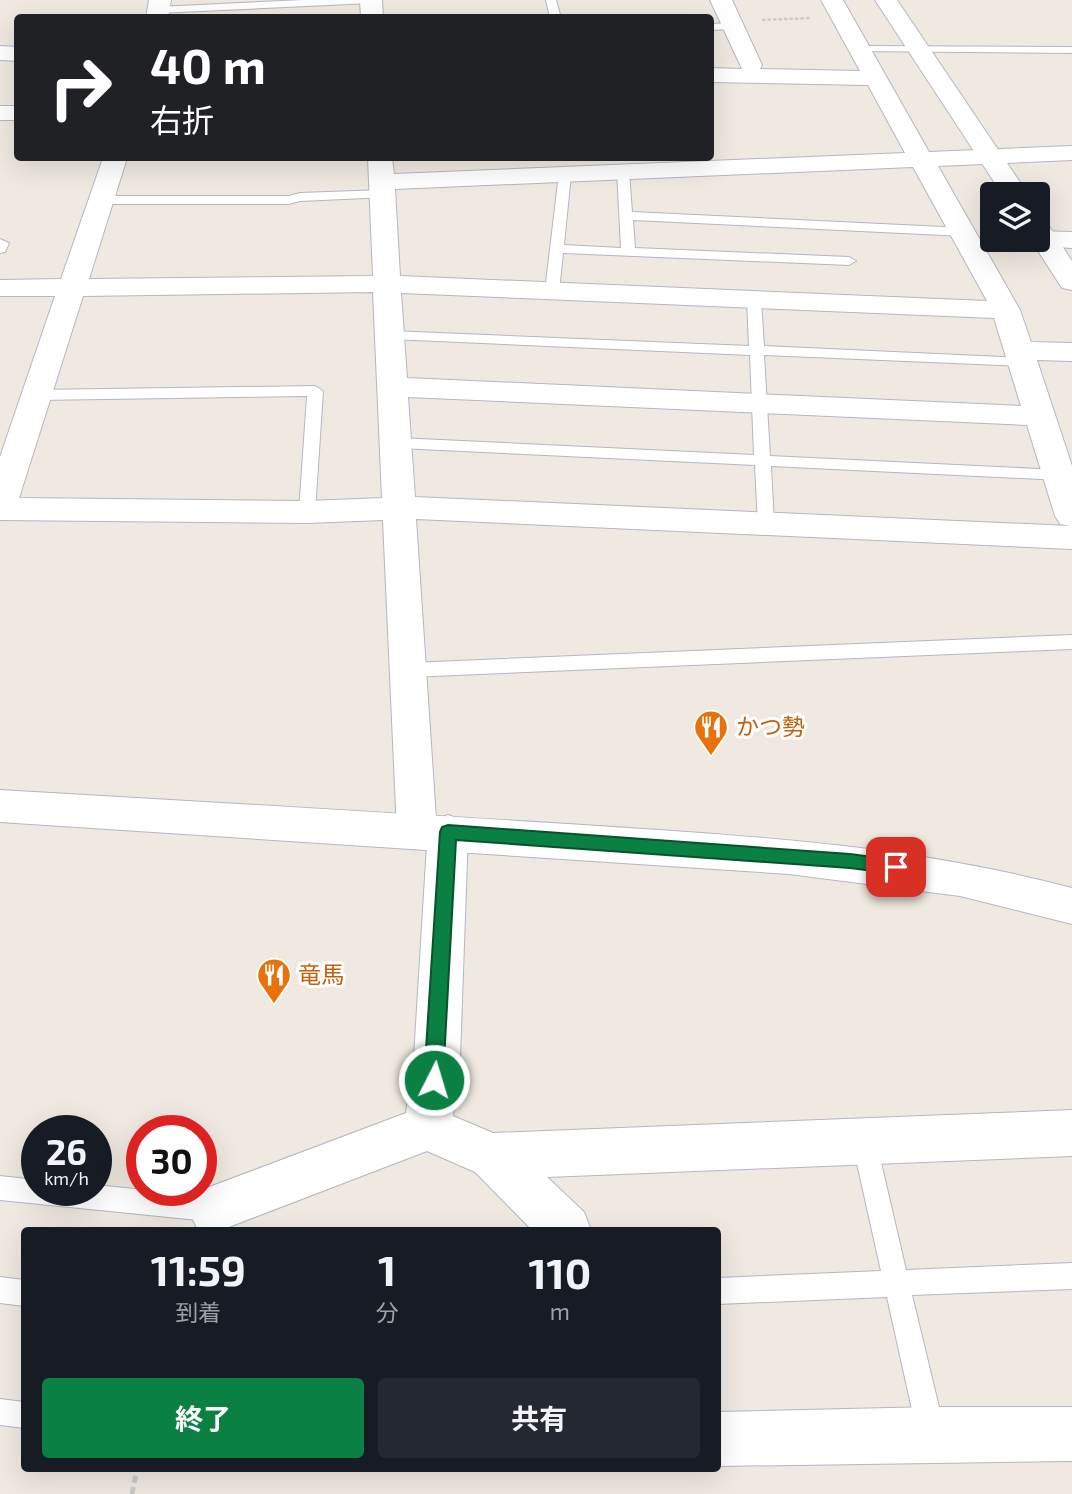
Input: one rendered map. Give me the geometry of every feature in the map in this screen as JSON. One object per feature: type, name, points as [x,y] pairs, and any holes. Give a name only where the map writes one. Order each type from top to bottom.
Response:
[{"type":"street","points":[[721,0],[724,25],[751,65]]},
{"type":"street","points":[[886,0],[1007,182]]},
{"type":"street","points":[[837,9],[923,159],[974,235],[1023,357],[1072,516]]},
{"type":"street","points":[[714,75],[876,78]]},
{"type":"street","points":[[428,1128],[437,1057],[433,832],[410,670],[382,178],[623,172],[1072,153]]},
{"type":"street","points":[[114,161],[0,507],[307,512],[425,508],[1072,538]]},
{"type":"street","points":[[1050,237],[1072,240]]},
{"type":"street","points":[[1050,250],[1072,282]]},
{"type":"street","points":[[0,288],[388,284],[1006,310]]},
{"type":"street","points":[[1023,357],[1072,352]]},
{"type":"street","points":[[395,387],[1041,415]]},
{"type":"street","points":[[0,806],[850,861],[920,870],[985,883],[1072,906]]},
{"type":"street","points":[[210,1219],[428,1128],[492,1156],[563,1227]]},
{"type":"street","points":[[492,1156],[1072,1133]]},
{"type":"street","points":[[721,1439],[932,1433],[1072,1434]]},
{"type":"lane","points":[[158,9],[371,0]]},
{"type":"lane","points":[[860,49],[1072,50]]},
{"type":"lane","points":[[623,172],[628,252]]},
{"type":"lane","points":[[552,291],[565,174]]},
{"type":"lane","points":[[102,200],[289,200],[382,178]]},
{"type":"lane","points":[[626,216],[974,235]]},
{"type":"lane","points":[[0,243],[0,248]]},
{"type":"lane","points":[[556,249],[849,261]]},
{"type":"lane","points":[[754,300],[765,524]]},
{"type":"lane","points":[[391,335],[757,350],[1023,357]]},
{"type":"lane","points":[[37,395],[315,391],[307,512]]},
{"type":"lane","points":[[398,443],[1060,475]]},
{"type":"lane","points":[[410,670],[1072,642]]},
{"type":"lane","points":[[864,1141],[932,1433]]},
{"type":"lane","points":[[0,1188],[210,1219]]},
{"type":"lane","points":[[721,1291],[1072,1276]]},
{"type":"lane","points":[[0,1290],[21,1293]]},
{"type":"lane","points":[[0,1412],[21,1415]]},
{"type":"path","points":[[724,25],[837,9]]},
{"type":"path","points":[[132,1494],[136,1472]]},
{"type":"place","name":"かつ勢","points":[[711,757]]},
{"type":"place","name":"竜馬","points":[[274,1005]]},
{"type":"route","points":[[434,1080],[448,832],[850,861],[896,867]]}]
